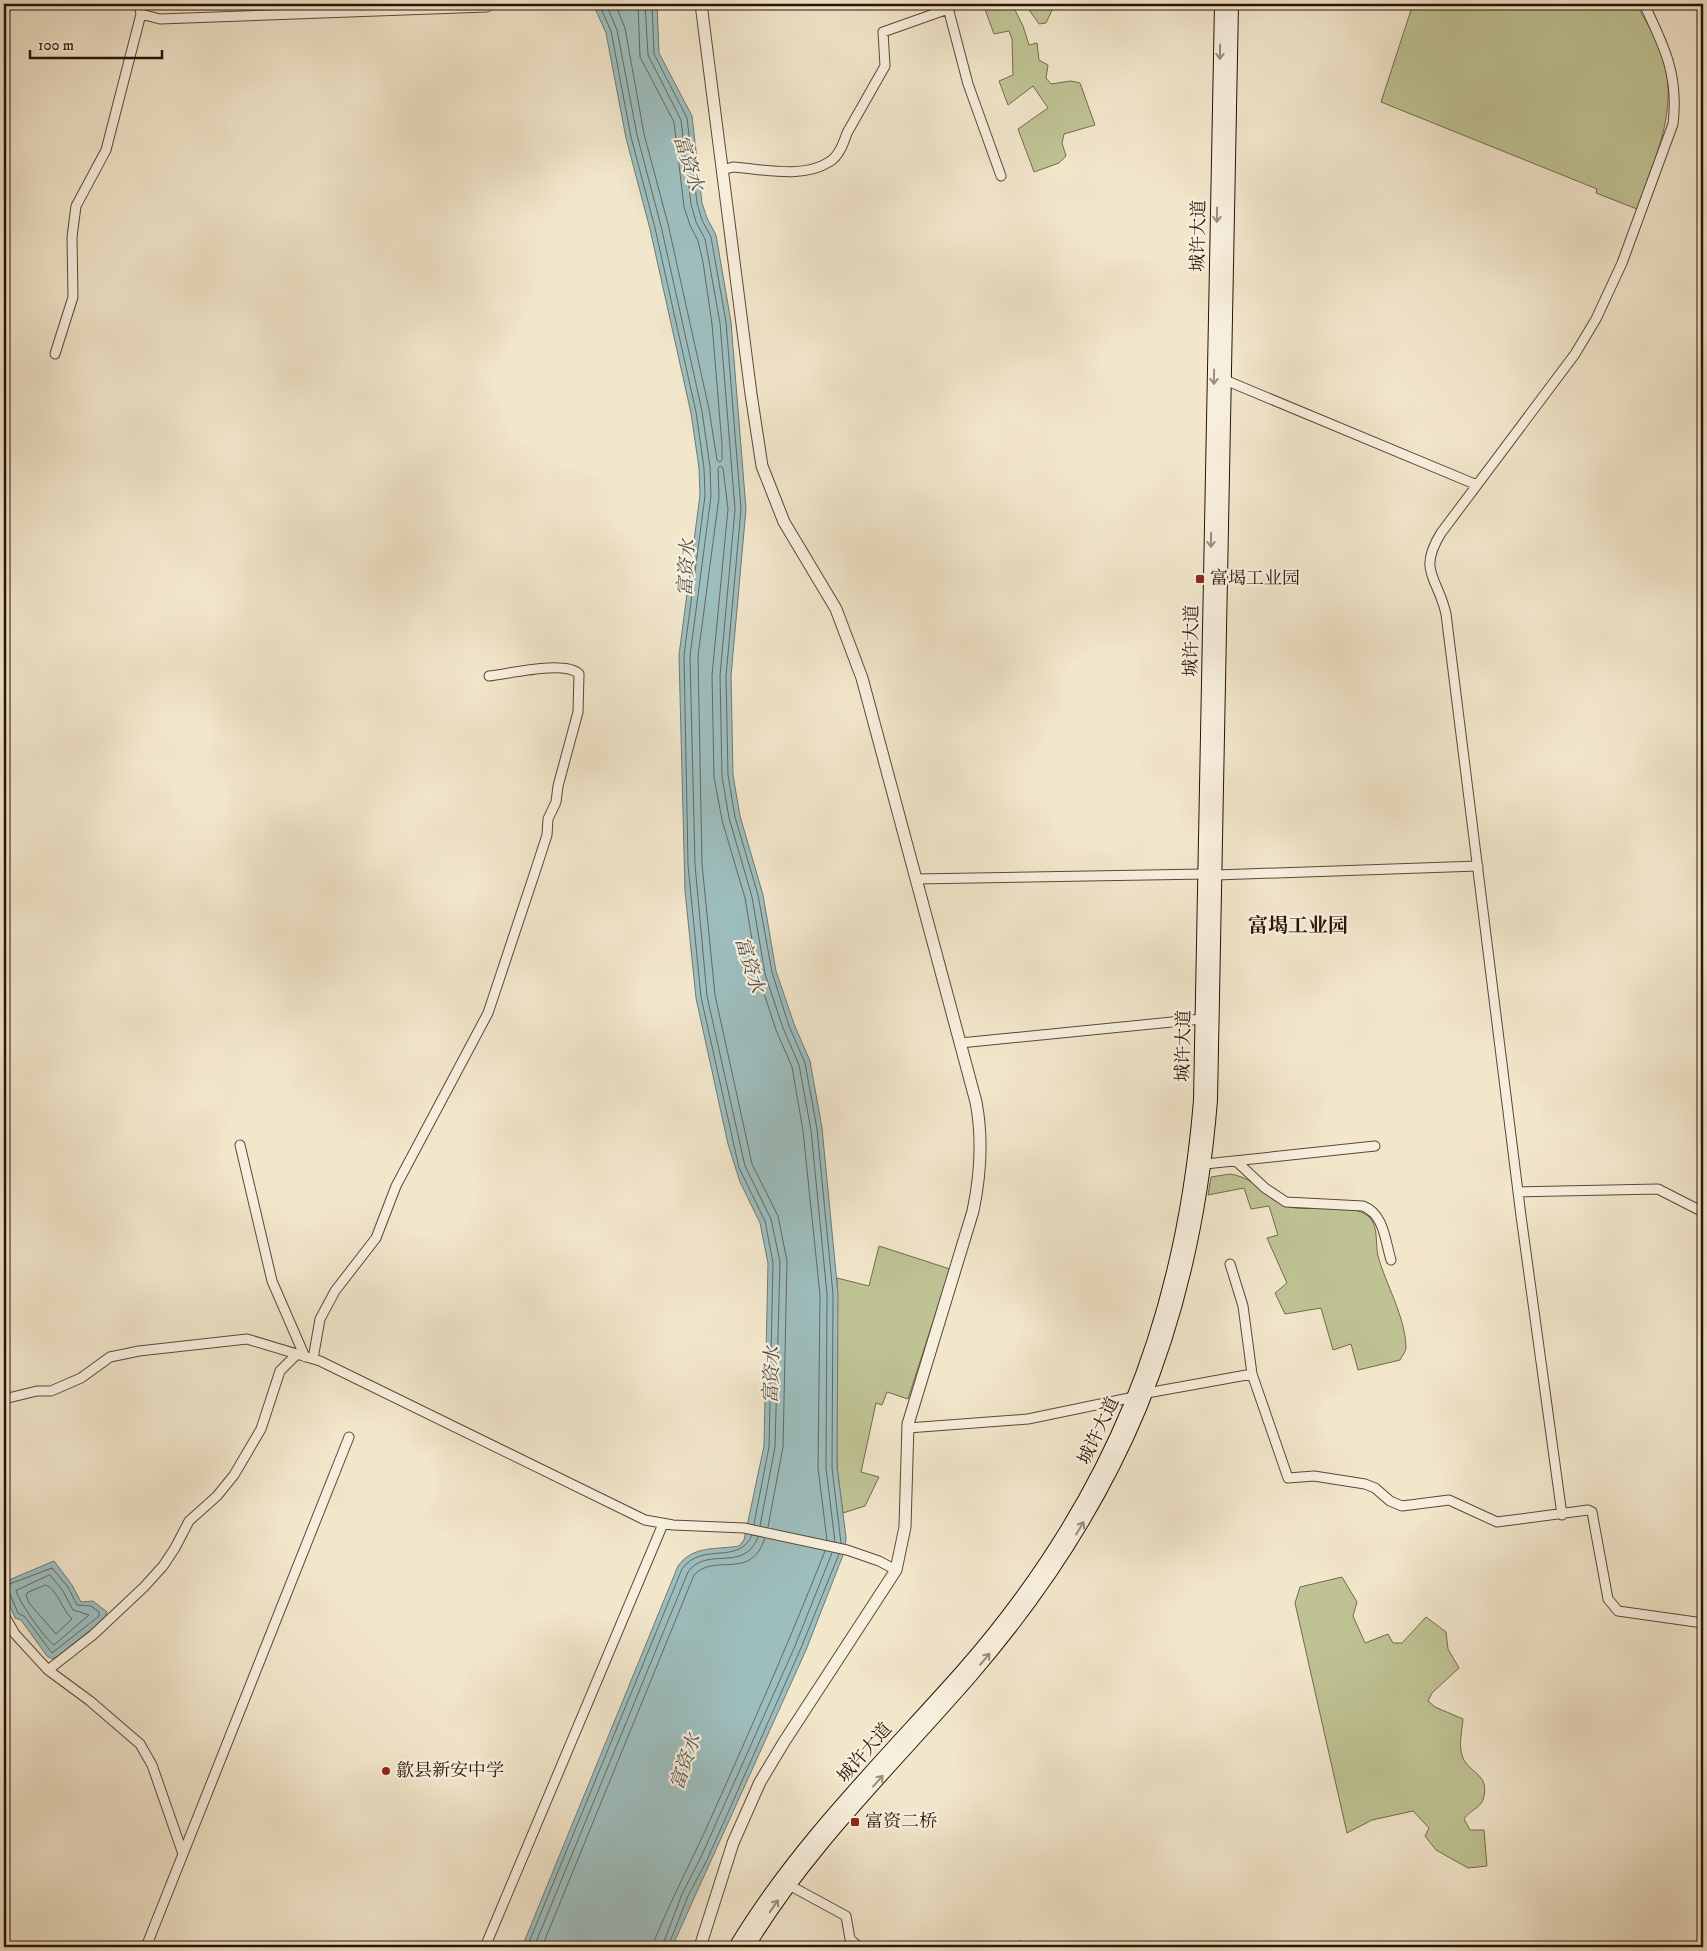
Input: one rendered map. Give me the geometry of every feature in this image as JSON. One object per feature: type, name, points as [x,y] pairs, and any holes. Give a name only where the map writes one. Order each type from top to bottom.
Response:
[{"type":"main road","name":"城许大道","points":[[748,1947],[789,1885],[982,1664],[1037,1592],[1069,1546],[1100,1494],[1147,1393],[1181,1291],[1194,1231],[1205,1164],[1211,1100],[1210,874],[1221,4]]},
{"type":"main road","name":"城许大道","points":[[735,1947],[761,1907],[799,1856],[962,1670],[1029,1586],[1078,1511],[1106,1458],[1134,1397],[1162,1318],[1186,1220],[1200,1100],[1202,1018],[1210,874],[1225,380],[1232,4]]},
{"type":"street","points":[[55,354],[73,297],[72,237],[76,206],[106,150],[141,14],[139,4]]},
{"type":"street","points":[[141,14],[160,19],[487,7],[487,4]]},
{"type":"street","points":[[700,1947],[733,1843],[760,1782],[896,1570],[905,1527],[908,1428],[913,1406],[974,1211],[982,1147],[979,1117],[871,706],[852,650],[830,596],[784,522],[762,466],[750,394],[701,4]]},
{"type":"street","points":[[1562,1515],[1518,1192],[1446,614],[1443,599],[1430,576],[1428,562],[1434,543],[1576,354],[1596,320],[1622,263],[1673,124],[1675,96],[1670,64],[1644,4]]},
{"type":"street","points":[[722,170],[733,168],[803,171],[831,162],[886,66],[884,32],[947,7],[968,84],[1001,176]]},
{"type":"street","points":[[1225,380],[1476,485]]},
{"type":"street","points":[[48,1670],[93,1635],[144,1587],[176,1548],[189,1521],[217,1496],[234,1475],[261,1429],[279,1374],[305,1357],[320,1319],[335,1291],[376,1238],[396,1186],[488,1013],[544,844],[548,819],[556,802],[558,786],[578,712],[579,674],[570,668],[555,668],[489,676]]},
{"type":"street","points":[[916,879],[1210,874],[1478,866]]},
{"type":"street","points":[[960,1043],[1202,1018]]},
{"type":"street","points":[[240,1145],[272,1281],[305,1357]]},
{"type":"street","points":[[1205,1164],[1375,1146]]},
{"type":"street","points":[[1236,1161],[1265,1188],[1286,1202],[1363,1206],[1372,1209],[1379,1217],[1390,1260]]},
{"type":"street","points":[[1518,1192],[1658,1189],[1703,1212]]},
{"type":"street","points":[[1230,1264],[1243,1306],[1252,1374],[1288,1478],[1314,1476],[1365,1484],[1375,1488],[1390,1502],[1402,1506],[1449,1500],[1497,1522],[1562,1515],[1588,1510],[1592,1512],[1608,1599],[1618,1610],[1703,1623]]},
{"type":"street","points":[[4,1399],[37,1391],[51,1391],[81,1378],[110,1357],[139,1351],[247,1339],[305,1357],[644,1520],[663,1524],[744,1528],[848,1550],[878,1560],[896,1570]]},
{"type":"street","points":[[1147,1393],[1252,1374]]},
{"type":"street","points":[[908,1428],[1028,1419],[1134,1397]]},
{"type":"street","points":[[146,1947],[350,1438]]},
{"type":"street","points":[[486,1947],[663,1524]]},
{"type":"street","points":[[4,1615],[7,1626],[48,1670],[90,1701],[140,1744],[152,1765],[183,1854]]},
{"type":"street","points":[[789,1885],[846,1916],[850,1939],[859,1947]]},
{"type":"green space","points":[[983,4],[1012,4],[1023,26],[1029,45],[1037,43],[1039,60],[1048,65],[1046,78],[1051,84],[1071,81],[1080,83],[1095,125],[1064,134],[1062,143],[1066,156],[1059,163],[1034,172],[1018,129],[1048,108],[1033,86],[1008,105],[999,81],[1013,75],[1012,39],[1009,31],[994,34]]},
{"type":"green space","points":[[1025,4],[1055,4],[1046,23],[1039,24]]},
{"type":"green space","points":[[1413,4],[1636,4],[1661,52],[1668,92],[1667,112],[1658,151],[1637,209],[1596,193],[1597,189],[1381,102]]},
{"type":"green space","points":[[1230,1174],[1248,1180],[1274,1200],[1289,1207],[1351,1209],[1368,1216],[1374,1224],[1381,1267],[1399,1312],[1405,1335],[1406,1349],[1400,1360],[1358,1370],[1351,1344],[1333,1350],[1321,1308],[1285,1314],[1275,1293],[1287,1283],[1267,1238],[1278,1235],[1269,1206],[1251,1209],[1244,1188],[1208,1195],[1211,1177]]},
{"type":"green space","points":[[879,1246],[950,1269],[908,1399],[887,1392],[882,1405],[876,1403],[861,1472],[879,1477],[865,1506],[843,1513],[837,1467],[837,1278],[869,1286]]},
{"type":"green space","points":[[1342,1577],[1357,1602],[1353,1616],[1365,1643],[1388,1634],[1393,1643],[1402,1643],[1426,1617],[1446,1632],[1448,1649],[1459,1668],[1432,1693],[1428,1701],[1435,1707],[1463,1719],[1461,1749],[1463,1758],[1479,1775],[1485,1791],[1482,1803],[1464,1819],[1470,1830],[1484,1830],[1487,1866],[1468,1868],[1436,1850],[1425,1836],[1429,1828],[1413,1811],[1372,1820],[1347,1833],[1295,1603],[1300,1587]]},
{"type":"water","name":"富资水","points":[[593,4],[657,4],[659,53],[692,116],[702,203],[716,235],[731,322],[746,509],[731,676],[733,775],[740,816],[763,895],[776,971],[794,1024],[810,1061],[822,1128],[838,1294],[837,1467],[846,1537],[845,1550],[806,1650],[672,1947],[522,1947],[678,1566],[684,1559],[698,1551],[739,1546],[744,1540],[764,1446],[768,1263],[760,1223],[740,1182],[728,1144],[696,998],[685,891],[679,655],[700,495],[699,468],[691,413],[650,229],[626,138],[606,33]]},
{"type":"water","points":[[54,1561],[72,1585],[81,1602],[93,1601],[107,1612],[104,1619],[52,1659],[47,1656],[21,1620],[15,1618],[4,1592],[4,1582]]},
{"type":"place","name":"富堨工业园","points":[[1200,579]]},
{"type":"place","name":"歙县新安中学","points":[[386,1771]]},
{"type":"place","name":"富资二桥","points":[[855,1822]]},
{"type":"district","name":"富堨工业园","points":[[1298,926]]}]
